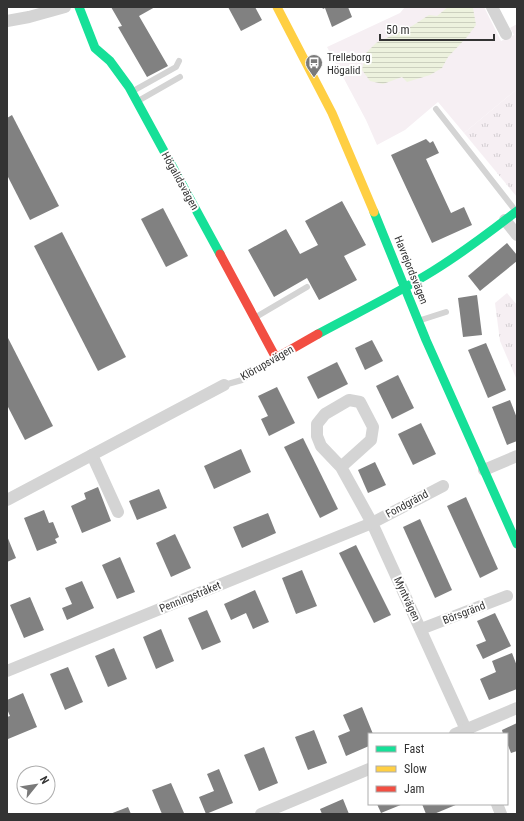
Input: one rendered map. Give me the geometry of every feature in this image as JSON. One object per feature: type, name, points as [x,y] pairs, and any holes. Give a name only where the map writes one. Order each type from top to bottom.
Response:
[{"type":"street","points":[[7,21],[30,17],[65,7]]},
{"type":"street","name":"Högalidsvägen","points":[[79,7],[95,48],[110,61],[137,101],[276,358]]},
{"type":"street","name":"Havrejordsvägen","points":[[277,7],[341,133],[362,181],[418,321],[517,544]]},
{"type":"street","points":[[492,7],[506,34]]},
{"type":"street","name":"Klörupsvägen","points":[[276,358],[404,288],[457,255],[517,211]]},
{"type":"street","points":[[505,220],[517,235]]},
{"type":"street","name":"Klörupsvägen","points":[[7,500],[224,385]]},
{"type":"street","name":"Myntvägen","points":[[341,467],[371,440],[373,427],[360,402],[349,400],[325,414],[317,424],[316,436],[322,446],[341,467],[372,523],[421,629],[463,732]]},
{"type":"street","points":[[92,455],[118,512]]},
{"type":"street","points":[[484,470],[517,456]]},
{"type":"street","name":"Fondgränd","points":[[372,523],[443,486]]},
{"type":"street","name":"Penningstråket","points":[[7,670],[372,523]]},
{"type":"street","name":"Börsgränd","points":[[421,629],[507,596]]},
{"type":"street","points":[[463,732],[517,708]]},
{"type":"street","points":[[261,814],[368,769]]},
{"type":"street","points":[[496,805],[501,814]]},
{"type":"lane","points":[[131,92],[176,67],[179,61]]},
{"type":"lane","points":[[137,101],[180,77]]},
{"type":"lane","points":[[436,110],[517,211]]},
{"type":"lane","points":[[255,317],[307,287]]},
{"type":"lane","points":[[418,321],[446,312]]},
{"type":"lane","name":"Klörupsvägen","points":[[224,385],[242,380],[276,358]]},
{"type":"green space","points":[[405,7],[484,7],[501,41],[514,35],[510,28],[517,24],[517,89],[464,133],[438,102],[405,130],[377,145],[366,120],[327,47],[400,13]]},
{"type":"green space","points":[[517,89],[517,197],[464,133]]},
{"type":"green space","points":[[507,293],[517,305],[517,380],[500,341],[495,303]]},
{"type":"shaded area","points":[[448,7],[472,7],[476,25],[448,57],[442,68],[430,75],[407,82],[402,77],[383,84],[370,81],[362,70],[366,53],[376,43],[412,26],[429,15],[437,16]]},
{"type":"building","points":[[111,7],[155,7],[139,16],[168,66],[147,77],[118,27],[122,26]]},
{"type":"building","points":[[228,7],[255,7],[262,20],[241,31]]},
{"type":"building","points":[[322,7],[348,7],[352,17],[332,27],[325,8],[323,9]]},
{"type":"building","points":[[12,115],[59,206],[30,220],[7,175],[7,118]]},
{"type":"building","points":[[426,139],[430,143],[433,141],[439,153],[426,159],[451,213],[464,207],[472,225],[432,243],[391,155]]},
{"type":"building","points":[[342,201],[366,245],[344,256],[357,280],[319,300],[307,278],[274,297],[248,250],[286,229],[300,254],[318,245],[305,221]]},
{"type":"building","points":[[163,208],[188,256],[166,267],[141,219]]},
{"type":"building","points":[[62,232],[126,357],[98,371],[34,246]]},
{"type":"building","points":[[507,243],[517,255],[517,261],[480,291],[468,276]]},
{"type":"building","points":[[477,295],[482,335],[463,337],[458,298]]},
{"type":"building","points":[[7,336],[53,426],[25,440],[7,405]]},
{"type":"building","points":[[372,340],[383,361],[365,370],[355,348]]},
{"type":"building","points":[[486,343],[506,390],[488,398],[468,350]]},
{"type":"building","points":[[337,362],[348,384],[318,399],[307,377]]},
{"type":"building","points":[[398,375],[414,408],[392,419],[376,386]]},
{"type":"building","points":[[277,387],[295,423],[269,436],[261,419],[268,416],[258,396]]},
{"type":"building","points":[[510,400],[517,418],[517,441],[507,445],[492,407]]},
{"type":"building","points":[[421,423],[436,454],[413,465],[398,434]]},
{"type":"building","points":[[303,438],[338,509],[320,518],[284,447]]},
{"type":"building","points":[[241,449],[251,472],[214,489],[204,466]]},
{"type":"building","points":[[375,462],[386,485],[368,493],[358,470]]},
{"type":"building","points":[[98,487],[111,521],[82,533],[71,506],[86,499],[84,493]]},
{"type":"building","points":[[159,489],[167,508],[137,520],[129,501]]},
{"type":"building","points":[[466,497],[498,569],[480,578],[447,506]]},
{"type":"building","points":[[44,510],[49,523],[53,522],[59,537],[55,539],[57,543],[37,551],[24,518]]},
{"type":"building","points":[[268,513],[276,533],[242,548],[233,527]]},
{"type":"building","points":[[420,519],[452,590],[435,598],[403,527]]},
{"type":"building","points":[[175,534],[191,568],[171,577],[156,543]]},
{"type":"building","points":[[7,536],[16,558],[7,562]]},
{"type":"building","points":[[356,545],[391,615],[374,623],[339,553]]},
{"type":"building","points":[[120,557],[135,592],[117,599],[102,565]]},
{"type":"building","points":[[302,570],[317,606],[296,614],[282,578]]},
{"type":"building","points":[[82,581],[94,608],[67,620],[62,608],[72,604],[65,588]]},
{"type":"building","points":[[255,590],[269,622],[253,629],[246,613],[231,620],[224,604]]},
{"type":"building","points":[[30,597],[44,630],[24,638],[10,605]]},
{"type":"building","points":[[207,610],[221,642],[202,650],[188,618]]},
{"type":"building","points":[[495,613],[511,646],[483,659],[476,645],[486,641],[477,621]]},
{"type":"building","points":[[161,629],[174,661],[156,669],[143,637]]},
{"type":"building","points":[[114,648],[127,679],[108,687],[95,656]]},
{"type":"building","points":[[512,653],[517,666],[517,689],[489,700],[480,679],[496,672],[492,661]]},
{"type":"building","points":[[68,667],[83,702],[65,710],[50,674]]},
{"type":"building","points":[[23,693],[37,727],[8,739],[7,717],[10,716],[7,709],[7,700]]},
{"type":"building","points":[[362,707],[373,733],[368,733],[368,746],[346,756],[338,736],[350,731],[343,715]]},
{"type":"building","points":[[517,723],[517,751],[511,753],[508,746],[508,733],[503,733],[502,730]]},
{"type":"building","points":[[314,730],[327,763],[308,770],[295,737]]},
{"type":"building","points":[[264,747],[278,783],[259,791],[244,755]]},
{"type":"building","points":[[219,769],[233,803],[206,814],[199,797],[214,791],[207,774]]},
{"type":"building","points":[[171,783],[184,813],[162,814],[152,790]]},
{"type":"building","points":[[343,799],[349,814],[322,814],[320,809]]},
{"type":"building","points":[[377,805],[401,805],[381,813]]},
{"type":"building","points":[[422,805],[456,805],[434,814],[426,814]]},
{"type":"building","points":[[128,807],[131,814],[110,814]]},
{"type":"traffic: fast","points":[[79,7],[95,48],[110,61],[129,87],[220,254]]},
{"type":"traffic: fast","points":[[318,334],[391,296],[433,271],[455,257],[517,211]]},
{"type":"traffic: fast","points":[[374,212],[426,340],[517,544]]},
{"type":"traffic: slow","points":[[277,7],[332,113],[374,212]]},
{"type":"traffic: jam","points":[[220,254],[276,358],[318,334]]},
{"type":"place","name":"Trelleborg Högalid","points":[[314,78]]}]
